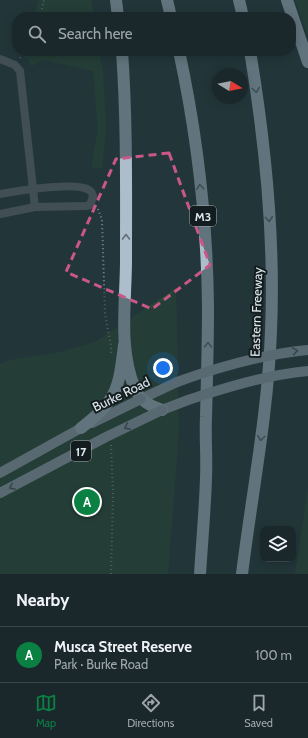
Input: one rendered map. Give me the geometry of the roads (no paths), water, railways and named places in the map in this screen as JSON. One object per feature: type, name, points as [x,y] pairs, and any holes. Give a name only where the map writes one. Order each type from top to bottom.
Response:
[{"type":"highway","points":[[116,0],[117,12]]},
{"type":"highway","points":[[167,0],[170,12]]},
{"type":"highway","points":[[239,0],[242,12]]},
{"type":"highway","points":[[287,0],[291,12]]},
{"type":"highway","points":[[296,27],[308,62]]},
{"type":"highway","points":[[81,428],[98,416],[108,404],[117,387],[124,345],[126,276],[125,114],[122,56]]},
{"type":"highway","name":"M3","points":[[180,56],[197,155],[206,260],[208,343],[206,477],[200,574]]},
{"type":"highway","name":"Eastern Freeway","points":[[242,574],[266,400],[271,331],[271,235],[260,117],[251,56]]},
{"type":"highway","points":[[124,345],[135,390],[150,406],[162,410]]},
{"type":"main road","name":"Burke Road","points":[[0,473],[81,428],[177,382],[265,356],[308,350]]},
{"type":"main road","name":"17","points":[[0,493],[106,437],[162,410],[235,385],[265,377],[308,371]]},
{"type":"street","points":[[0,60],[15,65],[20,71],[35,207]]},
{"type":"street","points":[[0,194],[32,188],[54,187],[85,188],[92,192],[94,197],[90,204],[86,206],[35,207],[0,214]]},
{"type":"place","name":"Musca Street Reserve","points":[[87,502]]}]
